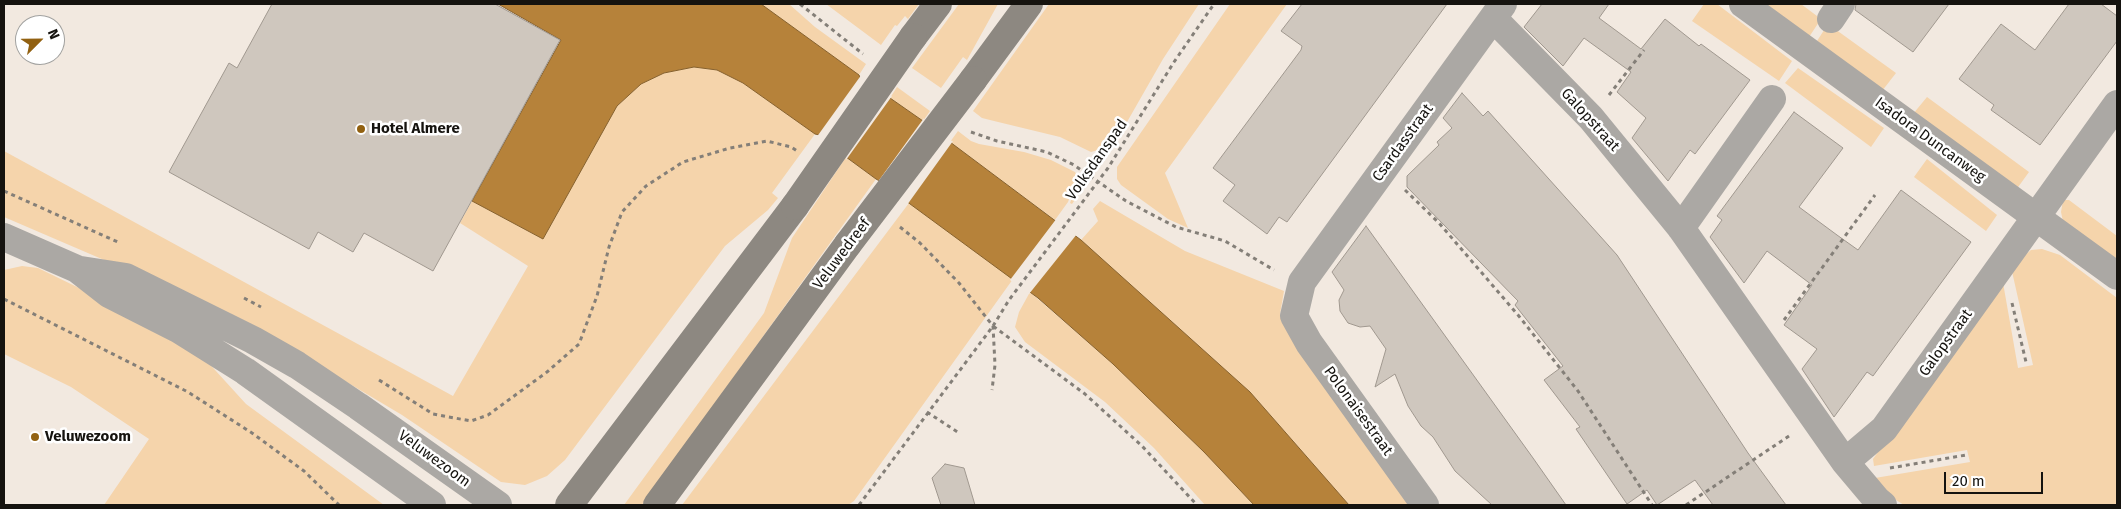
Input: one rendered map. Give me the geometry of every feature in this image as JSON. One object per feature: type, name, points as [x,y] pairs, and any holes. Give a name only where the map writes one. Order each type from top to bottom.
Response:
[{"type":"main road","points":[[569,505],[795,206],[938,4]]},
{"type":"main road","name":"Veluwedreef","points":[[657,505],[848,244],[1029,4]]},
{"type":"street","name":"Isadora Duncanweg","points":[[1743,4],[2117,276]]},
{"type":"street","name":"Galopstraat","points":[[1498,11],[1591,118],[1681,228],[1850,468],[1883,505]]},
{"type":"street","name":"Csardasstraat","points":[[1294,316],[1302,282],[1498,11]]},
{"type":"street","points":[[1681,228],[1772,99]]},
{"type":"street","name":"Galopstraat","points":[[1850,468],[1884,429],[2117,104]]},
{"type":"street","name":"Veluwezoom","points":[[4,237],[77,269],[109,294],[178,329],[245,371],[432,505]]},
{"type":"street","name":"Veluwezoom","points":[[77,269],[126,277],[253,340],[297,365],[358,406],[498,505]]},
{"type":"street","name":"Polonaisestraat","points":[[1294,316],[1309,343],[1425,505]]},
{"type":"path","name":"Volksdanspad","points":[[859,505],[993,326],[1009,300],[1098,181],[1214,4]]},
{"type":"path","points":[[1591,118],[1644,50]]},
{"type":"path","points":[[377,379],[434,414],[470,421],[488,416],[547,372],[578,344],[597,296],[609,247],[622,212],[646,186],[683,162],[730,148],[767,142],[791,146],[798,152]]},
{"type":"path","points":[[1384,169],[1439,223],[1518,315],[1578,391],[1652,505]]},
{"type":"path","points":[[1098,181],[1126,201],[1176,227],[1225,241],[1274,269],[1302,282]]},
{"type":"path","points":[[4,191],[129,247]]},
{"type":"path","points":[[1765,347],[1874,195]]},
{"type":"path","points":[[897,225],[920,243],[959,283],[993,326],[1085,394],[1142,446],[1197,505]]},
{"type":"path","points":[[2003,263],[2026,362]]},
{"type":"path","points":[[237,295],[263,308]]},
{"type":"path","points":[[4,299],[188,392],[304,471],[339,505]]},
{"type":"path","points":[[992,390],[995,365],[993,326]]},
{"type":"path","points":[[927,412],[959,434]]},
{"type":"path","points":[[1686,505],[1814,418]]},
{"type":"path","points":[[1850,468],[1966,455]]},
{"type":"shaded area","points":[[498,4],[761,4],[859,75],[862,82],[890,98],[923,121],[947,143],[950,142],[1081,240],[1250,392],[1349,505],[1254,505],[1204,452],[1113,364],[1038,298],[906,201],[907,197],[876,179],[846,157],[824,136],[815,134],[743,83],[717,70],[694,67],[664,73],[641,84],[617,106],[543,239],[472,201],[561,40]]},
{"type":"shaded area","points":[[761,4],[789,4],[815,27],[866,64],[859,75]]},
{"type":"shaded area","points":[[826,4],[919,4],[908,19],[905,16],[897,26],[895,25],[881,45]]},
{"type":"shaded area","points":[[959,4],[998,4],[967,60],[963,57],[941,88],[912,68]]},
{"type":"shaded area","points":[[1049,4],[1199,4],[1163,59],[1111,150],[1104,144],[1098,150],[1091,152],[1060,137],[982,118],[973,111]]},
{"type":"shaded area","points":[[1230,4],[1287,4],[1165,173],[1188,228],[1168,219],[1121,185],[1117,179],[1117,167]]},
{"type":"shaded area","points":[[1704,4],[1717,4],[1792,61],[1779,81],[1692,21]]},
{"type":"shaded area","points":[[1763,4],[1801,4],[1821,19],[1809,37]]},
{"type":"shaded area","points":[[1828,24],[1896,73],[1882,91],[1817,41]]},
{"type":"shaded area","points":[[694,67],[717,70],[743,83],[815,134],[772,193],[778,198],[768,210],[725,246],[565,460],[547,476],[525,485],[501,482],[402,415],[254,327],[4,217],[4,151],[453,396],[528,266],[460,223],[472,201],[543,239],[617,106],[641,84],[664,73]]},
{"type":"shaded area","points":[[1798,68],[1884,128],[1871,147],[1785,83]]},
{"type":"shaded area","points":[[897,87],[930,111],[923,121],[890,98]]},
{"type":"shaded area","points":[[1927,97],[2029,172],[2016,190],[1913,114]]},
{"type":"shaded area","points":[[958,131],[971,141],[979,144],[1024,152],[1051,160],[1075,172],[1082,184],[1081,191],[1072,204],[1070,203],[1075,190],[1073,189],[1068,202],[1055,220],[950,142]]},
{"type":"shaded area","points":[[846,157],[876,179],[642,505],[624,505],[764,313],[792,238]]},
{"type":"shaded area","points":[[1927,159],[1997,215],[1986,231],[1914,177]]},
{"type":"shaded area","points":[[2063,200],[2069,200],[2117,236],[2117,266],[2064,226],[2061,212]]},
{"type":"shaded area","points":[[1100,201],[1185,251],[1284,291],[1280,314],[1340,409],[1413,505],[1349,505],[1250,392],[1081,240],[1098,221],[1093,209]]},
{"type":"shaded area","points":[[909,203],[1013,279],[854,501],[848,505],[682,505]]},
{"type":"shaded area","points":[[2042,249],[2060,255],[2117,298],[2117,505],[1904,505],[1888,495],[1875,478],[1970,462],[1967,450],[1874,466],[1873,459],[2002,277],[2018,368],[2033,365],[2011,267],[2031,250]]},
{"type":"shaded area","points":[[22,266],[38,268],[112,304],[195,348],[246,404],[384,505],[104,505],[149,439],[71,387],[4,354],[4,270]]},
{"type":"shaded area","points":[[1030,292],[1113,364],[1204,452],[1254,505],[1205,505],[1154,448],[1105,402],[1025,342],[1015,327],[1019,312]]},
{"type":"pier","points":[[862,74],[864,80],[887,96],[892,96],[846,160],[844,154],[823,138],[816,138]]},
{"type":"pier","points":[[924,118],[924,124],[947,140],[953,141],[907,205],[904,202],[904,198],[882,182],[877,183]]},
{"type":"pier","points":[[1057,218],[1077,234],[1029,294],[1010,280]]},
{"type":"building","points":[[272,4],[495,4],[560,40],[433,271],[364,233],[353,252],[318,232],[309,249],[169,172],[229,63],[237,68]]},
{"type":"building","points":[[1302,4],[1447,4],[1287,222],[1279,217],[1267,234],[1223,201],[1235,185],[1213,168],[1301,50],[1302,46],[1281,31]]},
{"type":"building","points":[[1542,4],[1609,4],[1599,18],[1641,49],[1665,19],[1699,46],[1701,44],[1750,80],[1695,154],[1690,150],[1668,181],[1632,138],[1646,118],[1617,92],[1631,72],[1584,38],[1563,66],[1524,27]]},
{"type":"building","points":[[1856,4],[1949,4],[1913,52],[1855,10]]},
{"type":"building","points":[[2069,4],[2101,4],[2117,16],[2117,41],[2040,145],[1991,110],[1994,105],[1959,79],[2001,24],[2035,50]]},
{"type":"building","points":[[1462,93],[1483,116],[1488,111],[1617,255],[1748,453],[1786,505],[1713,505],[1695,480],[1657,505],[1647,490],[1627,504],[1576,429],[1580,427],[1544,380],[1563,366],[1515,305],[1518,301],[1407,187],[1407,176],[1439,145],[1437,142],[1452,128],[1443,118]]},
{"type":"building","points":[[1794,112],[1843,148],[1799,207],[1837,235],[1858,250],[1901,190],[1971,242],[1873,376],[1867,372],[1834,417],[1802,369],[1817,349],[1784,325],[1812,285],[1767,251],[1744,283],[1710,237],[1722,220],[1717,216]]},
{"type":"building","points":[[1366,226],[1566,505],[1492,505],[1455,471],[1433,437],[1421,426],[1408,406],[1395,374],[1375,387],[1386,349],[1370,326],[1360,327],[1348,323],[1340,311],[1339,300],[1344,290],[1332,272]]},
{"type":"building","points":[[945,464],[964,468],[975,505],[941,505],[932,478]]},
{"type":"place","name":"Hotel Almere","points":[[361,129]]},
{"type":"place","name":"Veluwezoom","points":[[35,437]]}]
